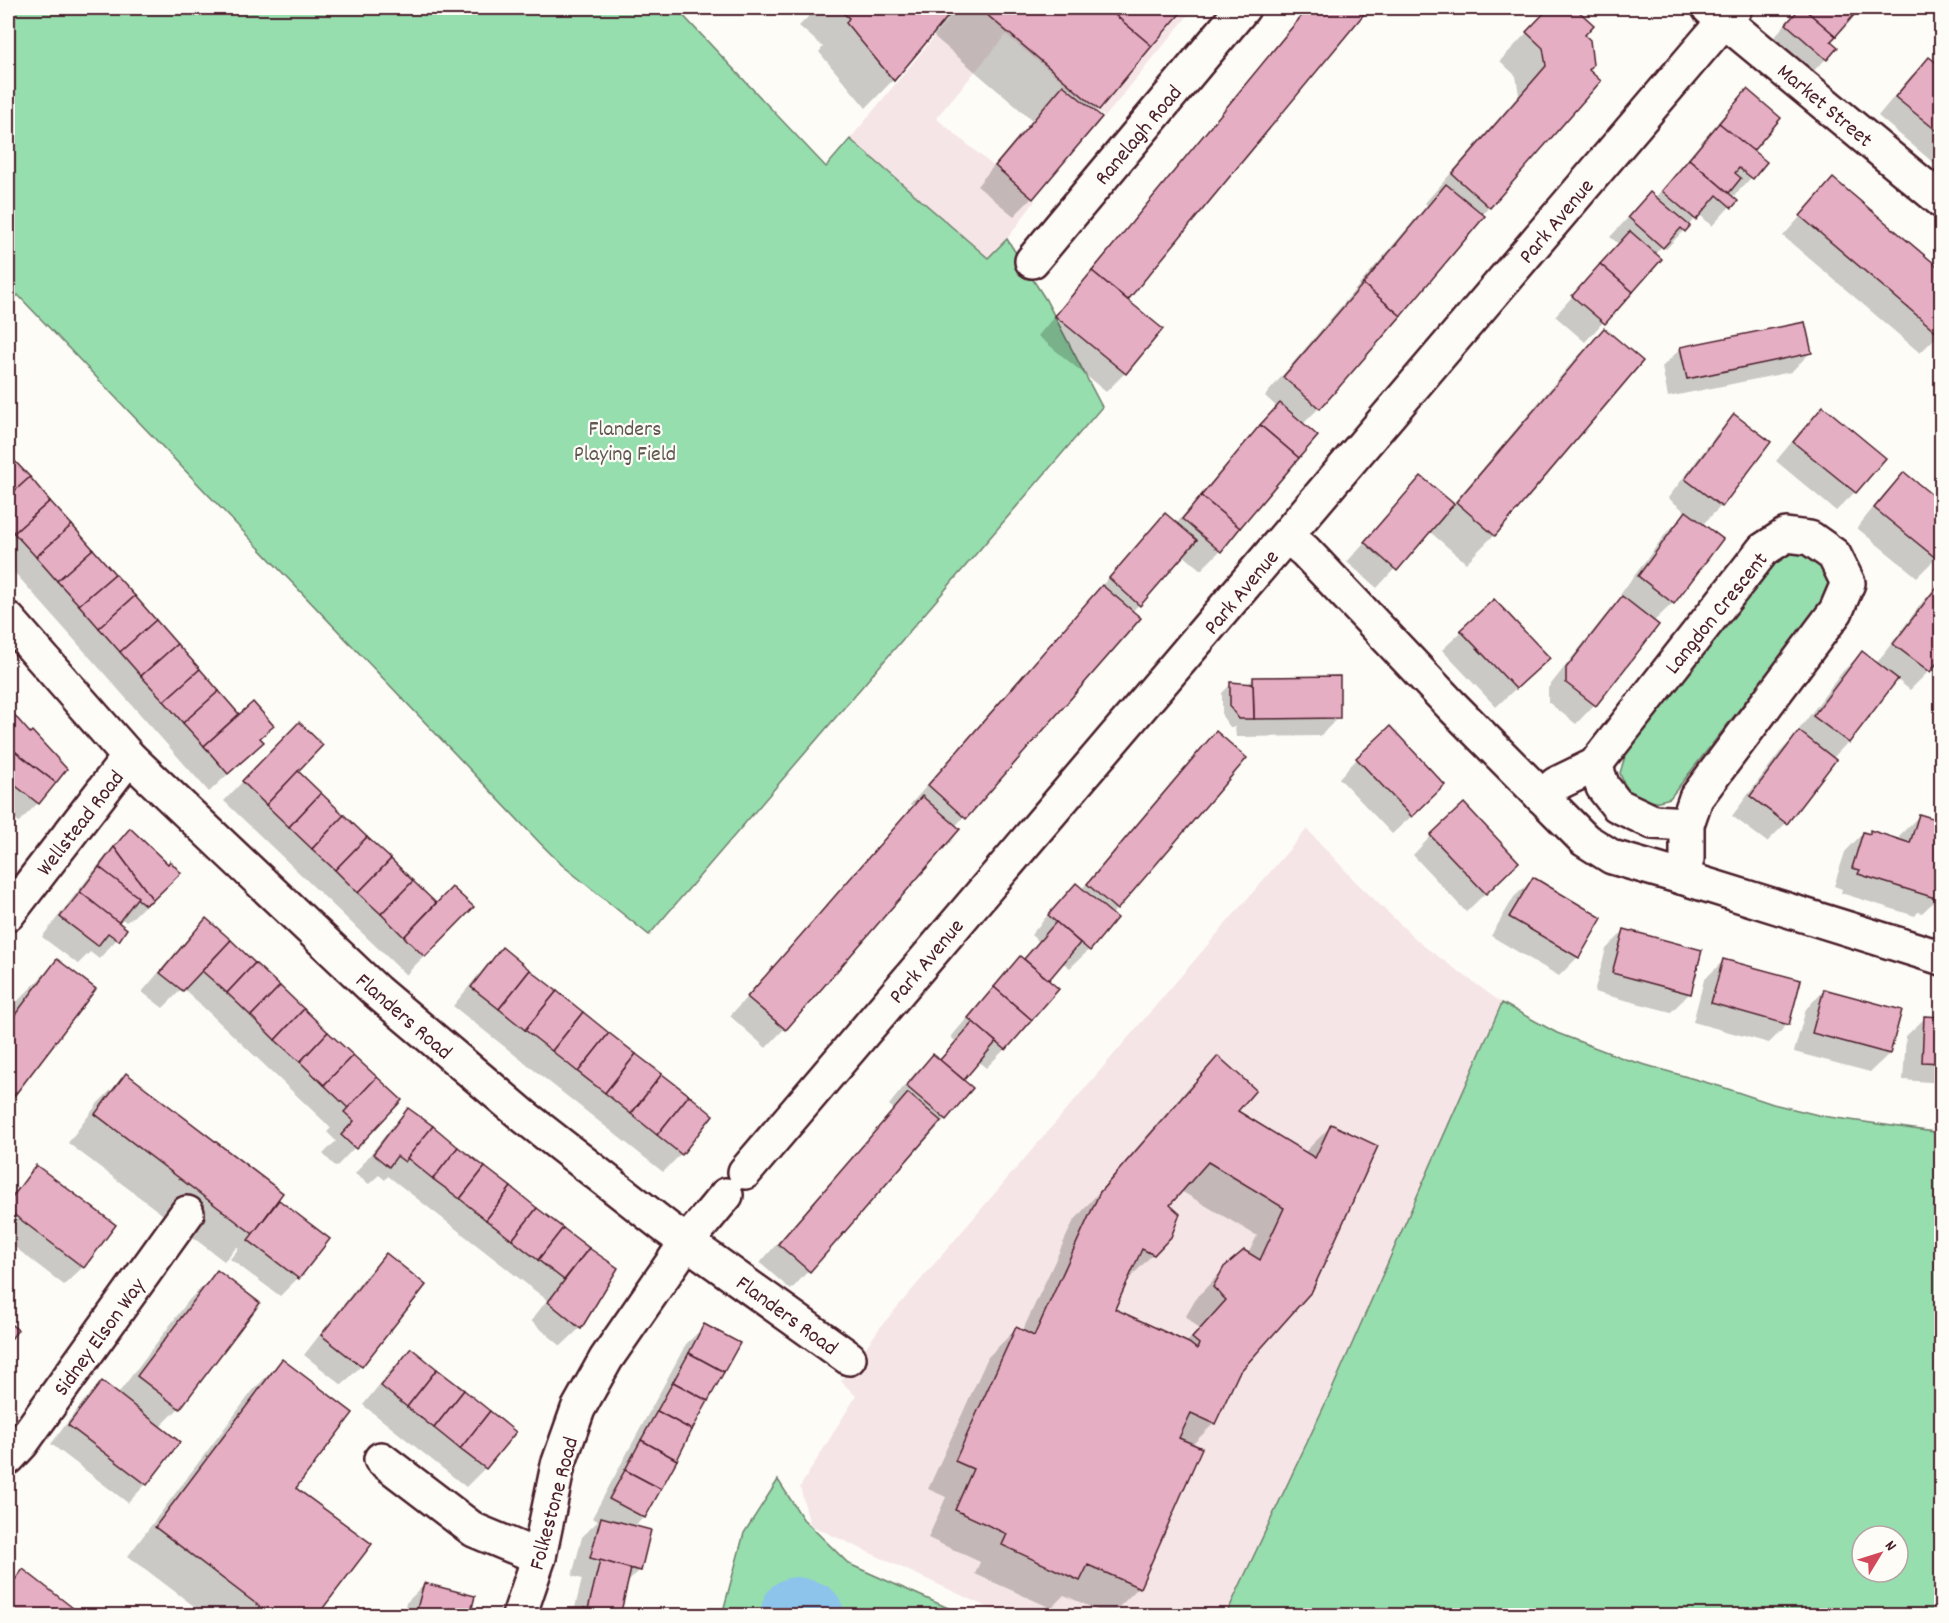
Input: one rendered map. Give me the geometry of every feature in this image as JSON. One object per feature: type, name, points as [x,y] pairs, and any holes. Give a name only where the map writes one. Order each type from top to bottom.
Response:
[{"type":"street","name":"Ranelagh Road","points":[[1032,261],[1243,8]]},
{"type":"street","name":"Market Street","points":[[1722,12],[1941,201]]},
{"type":"street","name":"Park Avenue","points":[[686,1243],[1287,536],[1722,12]]},
{"type":"street","name":"Langdon Crescent","points":[[1542,797],[1556,784],[1595,765],[1763,550],[1786,535],[1810,538],[1834,555],[1848,583],[1836,611],[1696,798],[1687,824],[1687,859],[1681,877]]},
{"type":"street","points":[[1287,536],[1305,551],[1443,697],[1584,840],[1612,857],[1941,958]]},
{"type":"street","name":"Flanders Road","points":[[8,619],[129,758],[376,991],[525,1117],[686,1243],[849,1358]]},
{"type":"street","name":"Wellstead Road","points":[[8,914],[129,758]]},
{"type":"street","points":[[1595,765],[1603,787],[1617,805],[1653,822],[1687,824]]},
{"type":"street","name":"Sidney Elson Way","points":[[8,1458],[22,1443],[187,1213]]},
{"type":"street","name":"Folkestone Road","points":[[519,1616],[539,1557],[558,1465],[578,1409],[606,1359],[686,1243]]},
{"type":"street","points":[[381,1459],[474,1530],[539,1557]]},
{"type":"shaded area","points":[[958,8],[1194,8],[1105,117],[1006,35],[936,118],[1035,201],[1007,239],[989,258],[850,139]]},
{"type":"shaded area","points":[[1307,829],[1356,882],[1421,944],[1502,1003],[1557,1033],[1625,1059],[1773,1104],[1822,1116],[1941,1133],[1941,1615],[1004,1615],[810,1525],[800,1487],[856,1396],[841,1381],[882,1325]]},
{"type":"green space","name":"Flanders Playing Field","points":[[8,8],[676,8],[826,167],[850,139],[988,258],[1007,239],[1046,300],[1102,407],[649,935],[562,865],[539,842],[18,295],[8,305]]},
{"type":"green space","points":[[1792,551],[1815,556],[1823,568],[1828,588],[1823,602],[1670,798],[1652,802],[1639,799],[1628,790],[1620,773],[1626,753],[1772,561]]},
{"type":"green space","points":[[1502,1003],[1557,1033],[1625,1059],[1773,1104],[1822,1116],[1941,1133],[1941,1615],[1226,1615],[1334,1385]]},
{"type":"green space","points":[[778,1480],[803,1519],[849,1564],[964,1615],[722,1615],[744,1533]]},
{"type":"building","points":[[837,8],[955,8],[894,81],[846,23],[849,18]]},
{"type":"building","points":[[979,8],[1107,8],[1152,46],[1099,110]]},
{"type":"building","points":[[1107,8],[1185,8],[1152,46]]},
{"type":"building","points":[[1308,8],[1369,8],[1128,300],[1092,271]]},
{"type":"building","points":[[1549,8],[1575,8],[1594,25],[1585,35],[1590,40],[1593,65],[1589,70],[1601,81],[1490,208],[1452,174],[1546,66],[1543,48],[1526,32]]},
{"type":"building","points":[[1800,8],[1803,8],[1836,36],[1831,41],[1838,47],[1827,60],[1786,24]]},
{"type":"building","points":[[1803,8],[1860,8],[1836,36]]},
{"type":"building","points":[[1929,57],[1942,67],[1942,135],[1895,97]]},
{"type":"building","points":[[1063,85],[1102,117],[1033,199],[995,166]]},
{"type":"building","points":[[1747,89],[1781,118],[1753,151],[1719,123]]},
{"type":"building","points":[[1719,123],[1767,162],[1753,179],[1739,168],[1735,173],[1741,178],[1729,193],[1689,159]]},
{"type":"building","points":[[1689,159],[1738,201],[1732,208],[1717,195],[1696,220],[1662,191]]},
{"type":"building","points":[[1833,178],[1942,270],[1940,335],[1800,216]]},
{"type":"building","points":[[1446,184],[1485,216],[1401,316],[1363,284]]},
{"type":"building","points":[[1650,192],[1690,226],[1685,232],[1681,228],[1663,248],[1628,217]]},
{"type":"building","points":[[1630,231],[1662,259],[1633,292],[1600,264]]},
{"type":"building","points":[[1600,264],[1633,292],[1605,324],[1572,296]]},
{"type":"building","points":[[1092,271],[1163,329],[1126,374],[1055,316]]},
{"type":"building","points":[[1363,284],[1401,316],[1320,409],[1283,377]]},
{"type":"building","points":[[1805,322],[1812,353],[1687,379],[1680,347]]},
{"type":"building","points":[[1604,328],[1643,361],[1495,536],[1456,502]]},
{"type":"building","points":[[1280,403],[1318,436],[1299,458],[1260,425]]},
{"type":"building","points":[[1823,406],[1886,458],[1856,493],[1793,442]]},
{"type":"building","points":[[1734,414],[1771,442],[1722,507],[1685,479]]},
{"type":"building","points":[[1260,425],[1299,458],[1240,528],[1201,496]]},
{"type":"building","points":[[8,454],[30,477],[8,497]]},
{"type":"building","points":[[1904,472],[1942,503],[1942,554],[1937,559],[1874,508]]},
{"type":"building","points":[[1421,476],[1454,504],[1397,571],[1364,542]]},
{"type":"building","points":[[30,477],[50,501],[14,533],[8,525],[8,497]]},
{"type":"building","points":[[1201,496],[1240,528],[1221,552],[1182,519]]},
{"type":"building","points":[[50,501],[72,525],[36,557],[14,533]]},
{"type":"building","points":[[1686,511],[1723,539],[1674,604],[1638,576]]},
{"type":"building","points":[[1165,513],[1197,540],[1140,606],[1109,578]]},
{"type":"building","points":[[72,525],[93,549],[57,581],[36,557]]},
{"type":"building","points":[[93,549],[115,574],[79,605],[57,581]]},
{"type":"building","points":[[115,574],[135,596],[99,628],[79,605]]},
{"type":"building","points":[[1942,580],[1942,657],[1930,672],[1893,644]]},
{"type":"building","points":[[1102,585],[1141,618],[966,819],[928,785]]},
{"type":"building","points":[[135,596],[156,620],[120,652],[99,628]]},
{"type":"building","points":[[1622,596],[1659,625],[1596,706],[1566,683],[1566,668]]},
{"type":"building","points":[[1494,599],[1550,658],[1516,689],[1460,630]]},
{"type":"building","points":[[156,620],[177,644],[141,676],[120,652]]},
{"type":"building","points":[[177,644],[200,669],[164,701],[141,676]]},
{"type":"building","points":[[1862,651],[1898,679],[1849,743],[1813,716]]},
{"type":"building","points":[[200,669],[219,691],[183,723],[164,701]]},
{"type":"building","points":[[1340,676],[1340,718],[1254,719],[1253,677]]},
{"type":"building","points":[[1230,682],[1253,684],[1254,719],[1239,719],[1230,707]]},
{"type":"building","points":[[219,691],[239,714],[204,746],[183,723]]},
{"type":"building","points":[[253,702],[274,726],[260,738],[264,742],[228,774],[204,746]]},
{"type":"building","points":[[8,708],[67,769],[56,783],[8,746]]},
{"type":"building","points":[[299,722],[323,745],[266,805],[242,781]]},
{"type":"building","points":[[1390,726],[1445,785],[1412,817],[1356,758]]},
{"type":"building","points":[[1216,731],[1247,758],[1117,910],[1087,884]]},
{"type":"building","points":[[1799,731],[1836,760],[1787,824],[1750,796]]},
{"type":"building","points":[[8,746],[56,783],[39,804],[8,780]]},
{"type":"building","points":[[298,771],[321,793],[289,827],[266,805]]},
{"type":"building","points":[[321,793],[344,815],[312,849],[289,827]]},
{"type":"building","points":[[922,796],[960,829],[786,1030],[747,997]]},
{"type":"building","points":[[1464,803],[1519,862],[1486,894],[1430,835]]},
{"type":"building","points":[[1919,814],[1942,821],[1942,895],[1936,893],[1935,898],[1858,874],[1860,870],[1852,868],[1863,832],[1870,834],[1870,830],[1910,843]]},
{"type":"building","points":[[344,815],[367,837],[335,870],[312,849]]},
{"type":"building","points":[[130,828],[168,864],[170,861],[181,873],[153,900],[114,847]]},
{"type":"building","points":[[367,837],[391,859],[358,893],[335,870]]},
{"type":"building","points":[[114,847],[153,900],[145,905],[99,867]]},
{"type":"building","points":[[391,859],[413,881],[381,914],[358,893]]},
{"type":"building","points":[[99,867],[138,897],[118,923],[80,892]]},
{"type":"building","points":[[1533,877],[1602,918],[1579,958],[1509,917]]},
{"type":"building","points":[[413,881],[436,903],[404,937],[381,914]]},
{"type":"building","points":[[1076,883],[1117,918],[1090,951],[1048,915]]},
{"type":"building","points":[[452,887],[474,907],[425,957],[404,937]]},
{"type":"building","points":[[80,892],[127,929],[119,941],[108,933],[98,946],[60,917]]},
{"type":"building","points":[[206,918],[231,940],[183,991],[160,973]]},
{"type":"building","points":[[1056,922],[1080,943],[1049,980],[1024,959]]},
{"type":"building","points":[[1624,929],[1702,950],[1691,994],[1612,973]]},
{"type":"building","points":[[231,940],[255,963],[227,993],[202,971]]},
{"type":"building","points":[[502,947],[530,970],[499,1009],[471,987]]},
{"type":"building","points":[[1020,956],[1059,989],[1032,1020],[994,987]]},
{"type":"building","points":[[57,959],[96,989],[8,1104],[8,1024]]},
{"type":"building","points":[[1723,959],[1801,980],[1789,1025],[1711,1003]]},
{"type":"building","points":[[255,963],[280,986],[251,1016],[227,993]]},
{"type":"building","points":[[530,970],[557,991],[525,1030],[499,1009]]},
{"type":"building","points":[[280,986],[304,1009],[275,1040],[251,1016]]},
{"type":"building","points":[[994,987],[1032,1020],[1006,1050],[968,1018]]},
{"type":"building","points":[[1824,989],[1902,1010],[1890,1054],[1812,1033]]},
{"type":"building","points":[[557,991],[583,1012],[552,1051],[525,1030]]},
{"type":"building","points":[[304,1009],[328,1032],[300,1062],[275,1040]]},
{"type":"building","points":[[583,1012],[609,1033],[578,1072],[552,1051]]},
{"type":"building","points":[[1924,1016],[1942,1017],[1942,1063],[1922,1062]]},
{"type":"building","points":[[973,1022],[996,1042],[964,1080],[940,1060]]},
{"type":"building","points":[[328,1032],[353,1055],[324,1085],[300,1062]]},
{"type":"building","points":[[609,1033],[636,1054],[605,1093],[578,1072]]},
{"type":"building","points":[[636,1054],[662,1074],[631,1114],[605,1093]]},
{"type":"building","points":[[933,1054],[973,1088],[946,1120],[906,1086]]},
{"type":"building","points":[[353,1055],[377,1077],[348,1108],[324,1085]]},
{"type":"building","points":[[1218,1056],[1256,1090],[1238,1111],[1315,1158],[1331,1124],[1378,1146],[1312,1291],[1239,1373],[1215,1424],[1191,1413],[1179,1438],[1202,1448],[1140,1588],[1088,1565],[1080,1581],[1002,1545],[1007,1534],[955,1510],[973,1469],[955,1461],[1016,1327],[1034,1336],[1100,1192]],"holes":[[[1208,1162],[1284,1208],[1260,1260],[1244,1250],[1224,1267],[1213,1287],[1226,1300],[1192,1338],[1199,1344],[1197,1349],[1189,1343],[1115,1309],[1142,1249],[1154,1255],[1171,1237],[1180,1214],[1170,1205]]]},
{"type":"building","points":[[126,1073],[283,1193],[253,1234],[95,1114]]},
{"type":"building","points":[[662,1074],[689,1095],[657,1135],[631,1114]]},
{"type":"building","points":[[377,1077],[402,1100],[356,1149],[341,1135],[354,1121],[344,1112]]},
{"type":"building","points":[[908,1093],[941,1121],[810,1272],[778,1244]]},
{"type":"building","points":[[689,1095],[713,1115],[682,1155],[657,1135]]},
{"type":"building","points":[[408,1108],[433,1126],[405,1162],[397,1156],[389,1167],[373,1154]]},
{"type":"building","points":[[433,1126],[458,1147],[433,1179],[407,1158]]},
{"type":"building","points":[[458,1147],[485,1167],[460,1199],[433,1179]]},
{"type":"building","points":[[36,1165],[116,1225],[84,1268],[8,1210],[8,1203]]},
{"type":"building","points":[[485,1167],[511,1187],[486,1220],[460,1199]]},
{"type":"building","points":[[511,1187],[537,1208],[512,1240],[486,1220]]},
{"type":"building","points":[[279,1200],[330,1239],[299,1279],[248,1240]]},
{"type":"building","points":[[537,1208],[563,1228],[538,1260],[512,1240]]},
{"type":"building","points":[[563,1228],[589,1248],[564,1280],[538,1260]]},
{"type":"building","points":[[589,1248],[618,1268],[581,1329],[548,1302]]},
{"type":"building","points":[[386,1253],[426,1285],[362,1367],[321,1335]]},
{"type":"building","points":[[217,1270],[260,1303],[180,1409],[137,1376]]},
{"type":"building","points":[[8,1322],[18,1330],[8,1343]]},
{"type":"building","points":[[704,1324],[740,1343],[724,1372],[689,1353]]},
{"type":"building","points":[[411,1348],[437,1369],[407,1407],[381,1386]]},
{"type":"building","points":[[689,1353],[724,1372],[708,1401],[673,1382]]},
{"type":"building","points":[[282,1359],[353,1413],[296,1488],[372,1544],[317,1616],[272,1616],[155,1527]]},
{"type":"building","points":[[437,1369],[464,1390],[434,1428],[407,1407]]},
{"type":"building","points":[[102,1381],[180,1442],[147,1485],[68,1425]]},
{"type":"building","points":[[673,1382],[708,1401],[692,1430],[657,1411]]},
{"type":"building","points":[[464,1390],[490,1411],[460,1449],[434,1428]]},
{"type":"building","points":[[490,1411],[516,1432],[486,1469],[460,1449]]},
{"type":"building","points":[[657,1411],[692,1430],[677,1460],[641,1440]]},
{"type":"building","points":[[641,1440],[677,1460],[661,1489],[625,1470]]},
{"type":"building","points":[[625,1470],[661,1489],[645,1518],[609,1499]]},
{"type":"building","points":[[601,1517],[651,1530],[641,1571],[590,1558]]},
{"type":"building","points":[[600,1560],[631,1569],[620,1616],[588,1609]]},
{"type":"building","points":[[23,1569],[82,1616],[8,1616],[8,1589]]},
{"type":"building","points":[[424,1583],[475,1596],[470,1616],[415,1616]]},
{"type":"building","points":[[584,1608],[588,1609],[614,1616],[582,1616]]},
{"type":"waterway","points":[[796,1612],[809,1616]]}]
